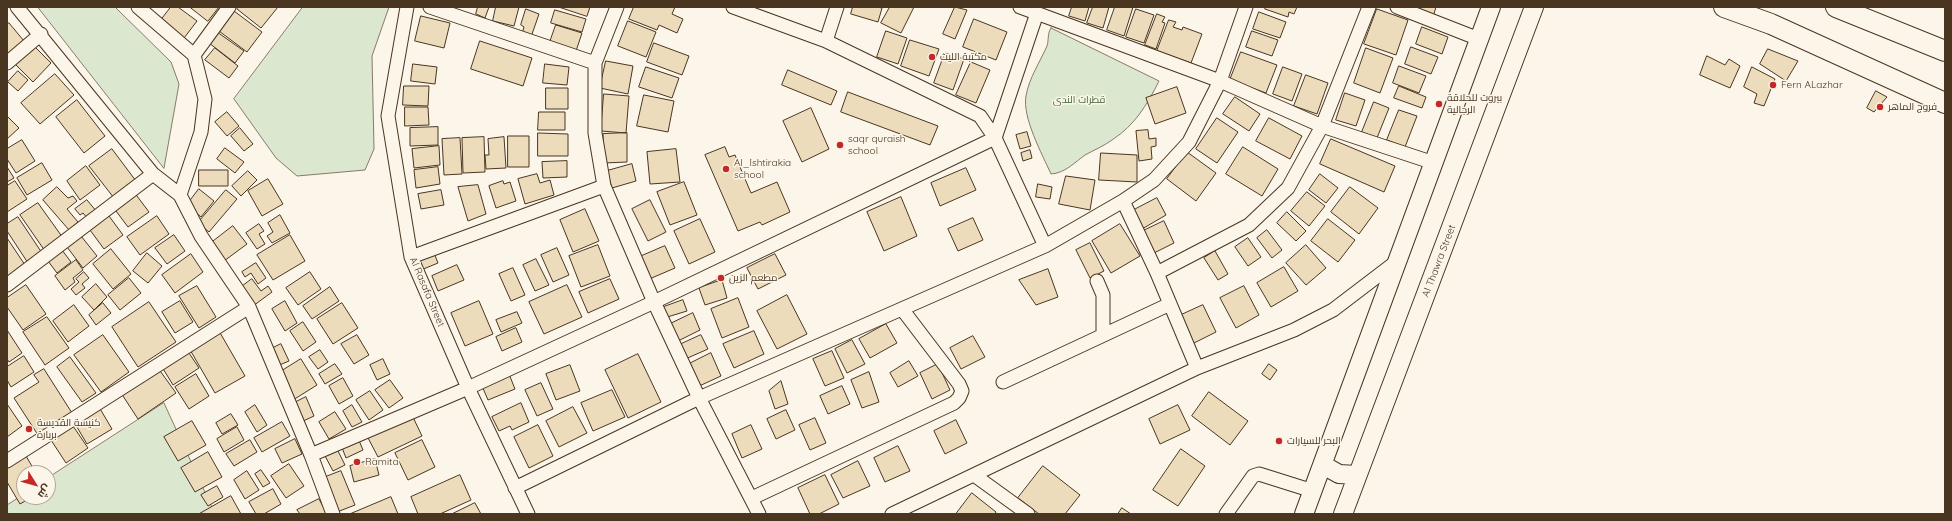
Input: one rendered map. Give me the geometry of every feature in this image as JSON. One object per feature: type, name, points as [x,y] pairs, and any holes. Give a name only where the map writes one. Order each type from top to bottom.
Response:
[{"type":"main road","points":[[1304,514],[1491,7]]},
{"type":"main road","name":"Al Thawra Street","points":[[1343,514],[1453,226],[1534,7]]},
{"type":"main road","points":[[1724,7],[1771,24],[1945,103]]},
{"type":"main road","points":[[1848,9],[1945,51]]},
{"type":"main road","points":[[1322,465],[1338,474],[1357,476]]},
{"type":"street","points":[[17,7],[41,34],[153,174],[180,195],[201,236],[248,307],[312,455],[333,514]]},
{"type":"street","points":[[138,7],[194,55],[205,99],[201,132],[180,195]]},
{"type":"street","points":[[194,55],[229,7]]},
{"type":"street","name":"Al Rasafa Street","points":[[407,7],[388,116],[411,257],[468,388],[528,514]]},
{"type":"street","points":[[430,7],[595,64]]},
{"type":"street","points":[[617,7],[595,64],[595,133],[604,186],[654,302],[699,398],[759,514]]},
{"type":"street","points":[[733,7],[826,41],[980,116],[996,138],[1045,246]]},
{"type":"street","points":[[826,41],[837,7]]},
{"type":"street","points":[[1020,7],[1220,81],[1322,126],[1434,163]]},
{"type":"street","points":[[515,488],[699,398],[1045,246],[1123,201],[1154,180],[1189,142],[1220,81],[1246,7]]},
{"type":"street","points":[[1157,273],[1250,225],[1288,188],[1322,126],[1369,7]]},
{"type":"street","points":[[1397,7],[1479,39]]},
{"type":"street","points":[[312,455],[468,388],[654,302],[996,138],[1037,13]]},
{"type":"street","points":[[7,63],[41,34]]},
{"type":"street","points":[[7,285],[153,174]]},
{"type":"street","points":[[411,257],[604,186]]},
{"type":"street","points":[[1123,201],[1157,273],[1197,368]]},
{"type":"street","points":[[892,514],[1197,368],[1294,330],[1332,310],[1396,262]]},
{"type":"street","points":[[1097,281],[1103,295],[1103,335]]},
{"type":"street","points":[[1003,382],[1170,304]]},
{"type":"street","points":[[7,461],[248,307]]},
{"type":"street","points":[[752,498],[954,403],[959,398],[962,391],[959,384],[902,309]]},
{"type":"street","points":[[1226,514],[1253,476],[1259,474],[1313,491]]},
{"type":"street","points":[[974,475],[1028,514]]},
{"type":"green space","points":[[38,7],[115,7],[171,62],[179,84],[164,168]]},
{"type":"green space","points":[[303,7],[389,7],[372,56],[374,149],[365,170],[297,176],[276,158],[234,99]]},
{"type":"green space","name":"قطرات الندى","points":[[1051,28],[1159,81],[1140,114],[1127,128],[1106,144],[1085,155],[1065,170],[1051,174],[1030,125],[1027,114],[1026,96],[1027,89],[1047,46]]},
{"type":"green space","points":[[164,403],[215,514],[7,514],[7,505],[16,499],[16,505],[56,505],[56,473]]},
{"type":"building","points":[[171,7],[178,7],[197,21],[181,42],[158,24]]},
{"type":"building","points":[[190,7],[219,7],[208,21]]},
{"type":"building","points":[[239,7],[278,7],[261,28],[237,9]]},
{"type":"building","points":[[478,7],[489,7],[485,18],[476,14]]},
{"type":"building","points":[[496,7],[519,7],[514,26],[493,21]]},
{"type":"building","points":[[559,7],[590,7],[587,16]]},
{"type":"building","points":[[634,7],[675,7],[672,14],[683,19],[677,33],[659,25],[657,30],[629,19]]},
{"type":"building","points":[[853,7],[882,8],[878,22],[851,14]]},
{"type":"building","points":[[890,7],[914,7],[901,33],[881,23]]},
{"type":"building","points":[[955,7],[967,10],[955,39],[943,34]]},
{"type":"building","points":[[1072,7],[1089,7],[1085,21],[1069,16]]},
{"type":"building","points":[[1093,7],[1109,7],[1103,28],[1087,23]]},
{"type":"building","points":[[1115,7],[1133,7],[1124,36],[1107,30]]},
{"type":"building","points":[[1266,7],[1297,7],[1294,14],[1289,12],[1288,17],[1265,9]]},
{"type":"building","points":[[1417,7],[1436,7],[1433,17],[1416,11]]},
{"type":"building","points":[[526,9],[539,14],[530,40],[521,37],[524,27],[521,25]]},
{"type":"building","points":[[1136,9],[1154,15],[1144,43],[1126,37]]},
{"type":"building","points":[[1377,9],[1408,20],[1396,55],[1364,44]]},
{"type":"building","points":[[555,10],[586,19],[582,32],[551,23]]},
{"type":"building","points":[[234,11],[262,32],[247,52],[219,31]]},
{"type":"building","points":[[1259,12],[1286,22],[1280,38],[1253,29]]},
{"type":"building","points":[[1157,14],[1165,17],[1162,22],[1165,23],[1156,49],[1145,45]]},
{"type":"building","points":[[421,16],[450,23],[444,48],[415,41]]},
{"type":"building","points":[[974,19],[1007,32],[996,60],[963,47]]},
{"type":"building","points":[[1169,20],[1176,22],[1173,27],[1182,30],[1183,27],[1202,34],[1191,63],[1157,51]]},
{"type":"building","points":[[628,21],[656,32],[646,57],[618,46]]},
{"type":"building","points":[[9,23],[24,41],[7,55],[7,25]]},
{"type":"building","points":[[556,25],[582,33],[576,51],[550,42]]},
{"type":"building","points":[[1422,27],[1448,37],[1442,54],[1416,44]]},
{"type":"building","points":[[886,31],[907,38],[898,64],[877,57]]},
{"type":"building","points":[[1252,31],[1278,40],[1272,56],[1246,47]]},
{"type":"building","points":[[217,32],[244,51],[235,63],[209,43]]},
{"type":"building","points":[[910,40],[939,49],[929,76],[901,66]]},
{"type":"building","points":[[480,41],[532,58],[523,86],[471,69]]},
{"type":"building","points":[[654,43],[689,56],[682,75],[647,62]]},
{"type":"building","points":[[32,44],[51,63],[33,82],[14,63]]},
{"type":"building","points":[[1411,47],[1438,57],[1431,74],[1405,64]]},
{"type":"building","points":[[215,48],[238,66],[229,78],[205,60]]},
{"type":"building","points":[[1366,48],[1393,58],[1380,93],[1354,83]]},
{"type":"building","points":[[1768,49],[1798,61],[1786,81],[1760,64]]},
{"type":"building","points":[[1241,52],[1277,65],[1266,93],[1230,80]]},
{"type":"building","points":[[945,53],[964,59],[953,90],[934,83]]},
{"type":"building","points":[[1707,56],[1725,65],[1729,59],[1740,66],[1730,88],[1700,75]]},
{"type":"building","points":[[606,61],[633,66],[628,94],[600,88]]},
{"type":"building","points":[[971,62],[990,70],[976,103],[956,95]]},
{"type":"building","points":[[413,64],[437,67],[435,84],[411,81]]},
{"type":"building","points":[[545,64],[569,67],[567,85],[543,83]]},
{"type":"building","points":[[1399,66],[1426,76],[1419,93],[1393,83]]},
{"type":"building","points":[[646,67],[679,78],[672,98],[639,87]]},
{"type":"building","points":[[1283,67],[1302,74],[1292,101],[1273,94]]},
{"type":"building","points":[[1752,67],[1775,79],[1764,106],[1754,103],[1757,94],[1744,87]]},
{"type":"building","points":[[788,70],[837,91],[831,105],[782,85]]},
{"type":"building","points":[[18,71],[28,80],[18,91],[8,82]]},
{"type":"building","points":[[55,74],[74,95],[40,124],[21,103]]},
{"type":"building","points":[[1306,75],[1328,83],[1317,114],[1294,106]]},
{"type":"building","points":[[404,86],[429,86],[428,106],[403,105]]},
{"type":"building","points":[[1399,86],[1426,97],[1422,108],[1394,98]]},
{"type":"building","points":[[1177,87],[1186,113],[1155,124],[1146,98]]},
{"type":"building","points":[[546,88],[568,88],[568,109],[546,109]]},
{"type":"building","points":[[1876,91],[1887,97],[1874,112],[1867,108]]},
{"type":"building","points":[[848,92],[938,126],[930,145],[841,112]]},
{"type":"building","points":[[1345,93],[1365,100],[1356,126],[1336,120]]},
{"type":"building","points":[[604,94],[629,96],[626,133],[601,131]]},
{"type":"building","points":[[644,95],[674,101],[668,132],[637,126]]},
{"type":"building","points":[[1235,97],[1260,114],[1249,131],[1223,114]]},
{"type":"building","points":[[77,100],[105,136],[84,153],[56,117]]},
{"type":"building","points":[[1374,102],[1389,108],[1377,138],[1362,132]]},
{"type":"building","points":[[405,107],[428,107],[429,125],[405,126]]},
{"type":"building","points":[[811,108],[829,149],[802,162],[783,121]]},
{"type":"building","points":[[1399,110],[1417,116],[1405,147],[1387,140]]},
{"type":"building","points":[[227,112],[239,126],[227,136],[215,122]]},
{"type":"building","points":[[539,112],[565,112],[565,130],[538,130]]},
{"type":"building","points":[[7,116],[19,128],[7,139]]},
{"type":"building","points":[[1217,118],[1238,132],[1217,163],[1196,149]]},
{"type":"building","points":[[1269,118],[1302,136],[1290,159],[1256,141]]},
{"type":"building","points":[[438,127],[438,145],[410,146],[410,128]]},
{"type":"building","points":[[240,128],[253,144],[244,151],[231,136]]},
{"type":"building","points":[[1148,130],[1149,139],[1156,138],[1156,146],[1151,147],[1152,159],[1139,161],[1136,131]]},
{"type":"building","points":[[1027,132],[1031,146],[1020,149],[1016,135]]},
{"type":"building","points":[[538,133],[568,134],[568,156],[538,156]]},
{"type":"building","points":[[627,133],[627,162],[604,163],[603,134]]},
{"type":"building","points":[[508,136],[529,136],[529,167],[508,167]]},
{"type":"building","points":[[484,137],[485,172],[463,173],[462,138]]},
{"type":"building","points":[[504,137],[506,168],[486,169],[485,155],[489,155],[488,139]]},
{"type":"building","points":[[460,138],[462,174],[444,175],[442,139]]},
{"type":"building","points":[[1331,139],[1395,166],[1384,192],[1320,164]]},
{"type":"building","points":[[22,140],[35,161],[16,173],[7,159],[7,149]]},
{"type":"building","points":[[439,146],[440,165],[414,168],[412,149]]},
{"type":"building","points":[[725,147],[729,157],[735,155],[751,193],[777,182],[790,212],[762,225],[760,222],[738,231],[705,155]]},
{"type":"building","points":[[1243,147],[1278,169],[1262,196],[1226,174]]},
{"type":"building","points":[[225,148],[244,162],[235,173],[217,159]]},
{"type":"building","points":[[112,149],[136,181],[114,198],[89,166]]},
{"type":"building","points":[[676,149],[680,182],[650,184],[647,152]]},
{"type":"building","points":[[1030,150],[1032,158],[1023,161],[1021,153]]},
{"type":"building","points":[[1187,152],[1216,173],[1196,201],[1167,179]]},
{"type":"building","points":[[1101,153],[1137,155],[1137,182],[1099,180]]},
{"type":"building","points":[[567,161],[567,177],[543,178],[542,162]]},
{"type":"building","points":[[42,163],[52,180],[27,195],[17,178]]},
{"type":"building","points":[[632,164],[636,181],[612,188],[607,171]]},
{"type":"building","points":[[86,166],[100,185],[80,200],[67,181]]},
{"type":"building","points":[[7,167],[14,178],[7,182]]},
{"type":"building","points":[[438,167],[440,184],[416,188],[414,170]]},
{"type":"building","points":[[966,168],[976,190],[940,206],[931,183]]},
{"type":"building","points":[[199,170],[228,170],[228,186],[199,186]]},
{"type":"building","points":[[248,171],[257,180],[241,196],[232,186]]},
{"type":"building","points":[[537,174],[540,183],[550,180],[554,195],[525,204],[518,179]]},
{"type":"building","points":[[1320,174],[1338,188],[1326,203],[1309,190]]},
{"type":"building","points":[[1066,176],[1095,180],[1090,210],[1059,204]]},
{"type":"building","points":[[268,179],[283,204],[262,216],[248,191]]},
{"type":"building","points":[[15,181],[27,199],[7,212],[7,186]]},
{"type":"building","points":[[503,181],[504,184],[510,182],[516,201],[496,208],[489,186]]},
{"type":"building","points":[[684,182],[697,215],[670,225],[657,192]]},
{"type":"building","points":[[1038,184],[1052,187],[1050,199],[1036,197]]},
{"type":"building","points":[[478,185],[486,214],[468,221],[458,187]]},
{"type":"building","points":[[57,187],[68,198],[73,196],[77,201],[67,209],[78,222],[69,230],[43,200]]},
{"type":"building","points":[[1350,187],[1378,208],[1359,234],[1331,212]]},
{"type":"building","points":[[199,189],[214,201],[201,217],[187,205]]},
{"type":"building","points":[[226,190],[237,199],[209,232],[198,223]]},
{"type":"building","points":[[441,190],[444,205],[421,209],[418,194]]},
{"type":"building","points":[[134,192],[149,212],[128,227],[113,207]]},
{"type":"building","points":[[1307,192],[1325,206],[1309,226],[1291,211]]},
{"type":"building","points":[[901,197],[917,236],[884,251],[867,212]]},
{"type":"building","points":[[1157,198],[1166,215],[1142,229],[1132,211]]},
{"type":"building","points":[[87,200],[97,212],[88,219],[83,213],[80,215],[75,209]]},
{"type":"building","points":[[650,200],[666,232],[648,241],[632,209]]},
{"type":"building","points":[[38,203],[63,238],[45,251],[20,215]]},
{"type":"building","points":[[585,209],[599,241],[573,252],[560,220]]},
{"type":"building","points":[[1287,212],[1306,231],[1296,241],[1277,223]]},
{"type":"building","points":[[280,215],[290,233],[272,243],[267,236],[273,232],[268,223]]},
{"type":"building","points":[[109,216],[123,235],[104,249],[90,230]]},
{"type":"building","points":[[157,216],[169,234],[140,255],[127,237]]},
{"type":"building","points":[[18,217],[42,253],[28,263],[7,231],[7,224]]},
{"type":"building","points":[[973,218],[983,240],[958,251],[948,229]]},
{"type":"building","points":[[700,219],[715,252],[689,264],[674,231]]},
{"type":"building","points":[[1328,219],[1355,240],[1338,262],[1311,241]]},
{"type":"building","points":[[1164,221],[1174,243],[1152,254],[1141,232]]},
{"type":"building","points":[[259,224],[264,231],[259,234],[265,244],[257,249],[246,233]]},
{"type":"building","points":[[1120,224],[1140,256],[1111,273],[1092,241]]},
{"type":"building","points":[[233,226],[247,244],[224,261],[211,243]]},
{"type":"building","points":[[1267,230],[1282,250],[1272,258],[1257,238]]},
{"type":"building","points":[[174,235],[185,251],[167,264],[155,248]]},
{"type":"building","points":[[290,235],[305,261],[273,280],[257,255]]},
{"type":"building","points":[[81,236],[97,256],[83,268],[67,247]]},
{"type":"building","points":[[7,238],[25,265],[7,278]]},
{"type":"building","points":[[1248,238],[1261,257],[1248,266],[1235,247]]},
{"type":"building","points":[[1090,243],[1104,271],[1090,278],[1076,250]]},
{"type":"building","points":[[598,245],[610,276],[581,287],[569,256]]},
{"type":"building","points":[[1306,245],[1326,268],[1306,285],[1286,263]]},
{"type":"building","points":[[665,246],[675,268],[647,280],[637,258]]},
{"type":"building","points":[[557,248],[569,275],[553,282],[541,255]]},
{"type":"building","points":[[111,249],[131,274],[113,289],[93,264]]},
{"type":"building","points":[[62,250],[71,262],[57,273],[48,261]]},
{"type":"building","points":[[1215,251],[1228,274],[1218,280],[1204,258]]},
{"type":"building","points":[[147,253],[162,266],[148,283],[133,271]]},
{"type":"building","points":[[434,253],[438,263],[421,270],[417,259]]},
{"type":"building","points":[[191,254],[203,272],[175,293],[162,275]]},
{"type":"building","points":[[775,254],[786,275],[758,289],[747,268]]},
{"type":"building","points":[[536,259],[549,285],[535,291],[523,265]]},
{"type":"building","points":[[76,260],[83,270],[73,278],[75,282],[65,290],[55,276]]},
{"type":"building","points":[[256,263],[266,278],[258,284],[251,273],[245,277],[242,272]]},
{"type":"building","points":[[457,265],[464,280],[438,291],[432,276]]},
{"type":"building","points":[[1284,267],[1298,291],[1271,307],[1257,283]]},
{"type":"building","points":[[513,268],[525,295],[511,301],[499,274]]},
{"type":"building","points":[[1048,269],[1058,297],[1036,305],[1019,280]]},
{"type":"building","points":[[84,272],[89,278],[82,284],[85,288],[76,295],[71,289],[79,282],[76,279]]},
{"type":"building","points":[[310,272],[321,289],[298,305],[286,288]]},
{"type":"building","points":[[129,278],[141,293],[120,310],[108,295]]},
{"type":"building","points":[[252,279],[261,291],[268,286],[272,292],[253,306],[240,288]]},
{"type":"building","points":[[610,279],[619,299],[588,313],[579,292]]},
{"type":"building","points":[[722,280],[727,298],[705,305],[699,288]]},
{"type":"building","points":[[96,284],[107,297],[94,310],[82,297]]},
{"type":"building","points":[[26,285],[46,314],[23,330],[7,307],[7,298]]},
{"type":"building","points":[[567,285],[582,317],[544,334],[529,302]]},
{"type":"building","points":[[197,286],[216,317],[199,328],[179,296]]},
{"type":"building","points":[[1244,286],[1259,315],[1236,328],[1220,298]]},
{"type":"building","points":[[330,287],[339,301],[312,319],[303,306]]},
{"type":"building","points":[[787,295],[807,334],[777,349],[757,311]]},
{"type":"building","points":[[738,298],[749,327],[722,338],[711,309]]},
{"type":"building","points":[[683,300],[687,311],[664,318],[661,308]]},
{"type":"building","points":[[180,301],[193,322],[175,333],[162,312]]},
{"type":"building","points":[[285,301],[297,323],[285,331],[272,309]]},
{"type":"building","points":[[479,301],[493,334],[465,346],[451,313]]},
{"type":"building","points":[[149,302],[176,342],[138,367],[112,327]]},
{"type":"building","points":[[103,303],[111,313],[96,325],[89,315]]},
{"type":"building","points":[[342,303],[358,328],[333,344],[317,319]]},
{"type":"building","points":[[74,305],[89,326],[68,342],[53,321]]},
{"type":"building","points":[[1203,305],[1216,332],[1192,344],[1179,316]]},
{"type":"building","points":[[517,312],[522,323],[501,332],[496,320]]},
{"type":"building","points":[[693,313],[700,330],[676,342],[668,325]]},
{"type":"building","points":[[47,317],[69,348],[45,365],[23,332]]},
{"type":"building","points":[[303,322],[316,342],[303,351],[290,331]]},
{"type":"building","points":[[886,324],[897,343],[870,358],[859,339]]},
{"type":"building","points":[[516,328],[522,342],[502,351],[496,337]]},
{"type":"building","points":[[7,330],[22,353],[9,362],[7,359]]},
{"type":"building","points":[[219,331],[245,376],[215,393],[189,348]]},
{"type":"building","points":[[754,331],[764,354],[734,368],[723,344]]},
{"type":"building","points":[[103,335],[129,372],[101,392],[74,355]]},
{"type":"building","points":[[357,335],[369,355],[354,364],[341,344]]},
{"type":"building","points":[[701,335],[708,349],[683,360],[677,346]]},
{"type":"building","points":[[973,336],[985,357],[961,369],[950,348]]},
{"type":"building","points":[[852,340],[865,364],[847,373],[835,349]]},
{"type":"building","points":[[281,344],[289,361],[277,366],[269,350]]},
{"type":"building","points":[[187,350],[199,368],[173,385],[162,367]]},
{"type":"building","points":[[320,350],[328,362],[318,369],[309,357]]},
{"type":"building","points":[[832,351],[844,378],[825,386],[813,359]]},
{"type":"building","points":[[711,353],[721,376],[697,387],[687,365]]},
{"type":"building","points":[[638,354],[661,402],[628,418],[605,370]]},
{"type":"building","points":[[24,356],[34,372],[11,387],[7,380],[7,367]]},
{"type":"building","points":[[70,357],[96,393],[82,402],[57,367]]},
{"type":"building","points":[[301,359],[317,385],[293,400],[277,374]]},
{"type":"building","points":[[383,359],[390,374],[377,380],[370,365]]},
{"type":"building","points":[[909,361],[918,376],[898,387],[890,373]]},
{"type":"building","points":[[335,364],[342,374],[325,384],[319,374]]},
{"type":"building","points":[[938,364],[950,390],[932,399],[920,373]]},
{"type":"building","points":[[1269,364],[1277,370],[1270,380],[1262,374]]},
{"type":"building","points":[[570,365],[580,391],[556,400],[546,374]]},
{"type":"building","points":[[158,368],[176,393],[138,419],[121,393]]},
{"type":"building","points":[[44,369],[72,413],[38,435],[14,398],[39,382],[34,375]]},
{"type":"building","points":[[869,372],[879,402],[862,408],[851,380]]},
{"type":"building","points":[[196,374],[209,396],[189,409],[175,387]]},
{"type":"building","points":[[509,374],[515,389],[488,400],[482,386]]},
{"type":"building","points":[[343,378],[353,396],[339,404],[329,386]]},
{"type":"building","points":[[390,380],[403,398],[389,408],[375,390]]},
{"type":"building","points":[[781,381],[788,404],[775,409],[769,391]]},
{"type":"building","points":[[541,383],[553,409],[537,416],[525,390]]},
{"type":"building","points":[[842,386],[850,404],[828,414],[820,396]]},
{"type":"building","points":[[612,390],[625,417],[593,431],[581,403]]},
{"type":"building","points":[[370,391],[383,410],[369,420],[356,400]]},
{"type":"building","points":[[1209,392],[1248,421],[1230,445],[1192,416]]},
{"type":"building","points":[[306,397],[314,416],[301,422],[292,404]]},
{"type":"building","points":[[521,403],[529,422],[512,430],[510,426],[499,431],[492,417]]},
{"type":"building","points":[[7,404],[22,426],[7,437]]},
{"type":"building","points":[[255,405],[267,425],[257,432],[245,412]]},
{"type":"building","points":[[352,405],[362,422],[352,427],[343,411]]},
{"type":"building","points":[[1178,405],[1190,430],[1160,444],[1149,419]]},
{"type":"building","points":[[99,407],[112,429],[87,444],[74,422]]},
{"type":"building","points":[[573,407],[587,433],[559,447],[546,421]]},
{"type":"building","points":[[786,410],[795,430],[776,439],[767,419]]},
{"type":"building","points":[[335,412],[346,429],[329,439],[319,422]]},
{"type":"building","points":[[411,413],[422,436],[378,457],[366,434]]},
{"type":"building","points":[[231,414],[238,425],[222,434],[216,423]]},
{"type":"building","points":[[815,418],[826,443],[810,450],[799,425]]},
{"type":"building","points":[[956,420],[967,443],[945,454],[934,431]]},
{"type":"building","points":[[192,421],[206,445],[178,461],[164,437]]},
{"type":"building","points":[[282,422],[290,436],[262,452],[254,438]]},
{"type":"building","points":[[71,423],[88,448],[66,463],[49,437]]},
{"type":"building","points":[[538,425],[553,456],[529,468],[514,437]]},
{"type":"building","points":[[751,425],[762,449],[742,458],[732,434]]},
{"type":"building","points":[[237,427],[244,440],[224,452],[217,439]]},
{"type":"building","points":[[358,438],[363,450],[346,458],[341,445]]},
{"type":"building","points":[[295,439],[302,454],[282,463],[275,449]]},
{"type":"building","points":[[250,440],[257,452],[234,466],[226,454]]},
{"type":"building","points":[[422,440],[435,467],[408,480],[395,453]]},
{"type":"building","points":[[898,446],[910,471],[885,482],[874,458]]},
{"type":"building","points":[[336,447],[345,465],[333,471],[324,454]]},
{"type":"building","points":[[1181,449],[1205,466],[1178,506],[1153,490]]},
{"type":"building","points":[[208,452],[222,477],[195,492],[181,468]]},
{"type":"building","points":[[26,456],[31,465],[16,465],[16,497],[7,482],[7,468]]},
{"type":"building","points":[[375,459],[379,475],[354,482],[350,466]]},
{"type":"building","points":[[858,461],[870,486],[843,498],[831,475]]},
{"type":"building","points":[[289,464],[304,486],[286,498],[271,476]]},
{"type":"building","points":[[1043,466],[1080,495],[1065,514],[1039,514],[1018,498]]},
{"type":"building","points":[[261,470],[270,483],[263,487],[255,474]]},
{"type":"building","points":[[247,471],[259,490],[245,499],[234,480]]},
{"type":"building","points":[[341,471],[355,505],[337,512],[323,478]]},
{"type":"building","points":[[460,475],[471,500],[440,514],[418,514],[411,497]]},
{"type":"building","points":[[825,475],[839,504],[819,514],[810,514],[798,488]]},
{"type":"building","points":[[217,486],[223,497],[208,506],[201,495]]},
{"type":"building","points":[[273,489],[281,504],[264,514],[256,514],[249,502]]},
{"type":"building","points":[[972,493],[996,512],[995,514],[956,514]]},
{"type":"building","points":[[231,496],[241,514],[199,514]]},
{"type":"building","points":[[391,497],[398,514],[350,514]]},
{"type":"building","points":[[319,499],[327,514],[300,514],[297,510]]},
{"type":"building","points":[[475,503],[481,514],[452,514]]},
{"type":"building","points":[[1122,508],[1131,514],[1118,514]]},
{"type":"place","name":"مكتبة الليث","points":[[932,57]]},
{"type":"place","name":"Fern ALazhar","points":[[1773,85]]},
{"type":"place","name":"بيروت للحلاقة الرجالية","points":[[1439,104]]},
{"type":"place","name":"فروج الماهر","points":[[1880,107]]},
{"type":"place","name":"saqr quraish school","points":[[840,145]]},
{"type":"place","name":"Al_Ishtirakia school","points":[[726,169]]},
{"type":"place","name":"مطعم الزين","points":[[721,278]]},
{"type":"place","name":"كنيسة القديسة بربارة","points":[[29,429]]},
{"type":"place","name":"البحر للسيارات","points":[[1279,441]]},
{"type":"place","name":"Ramita","points":[[357,462]]}]
